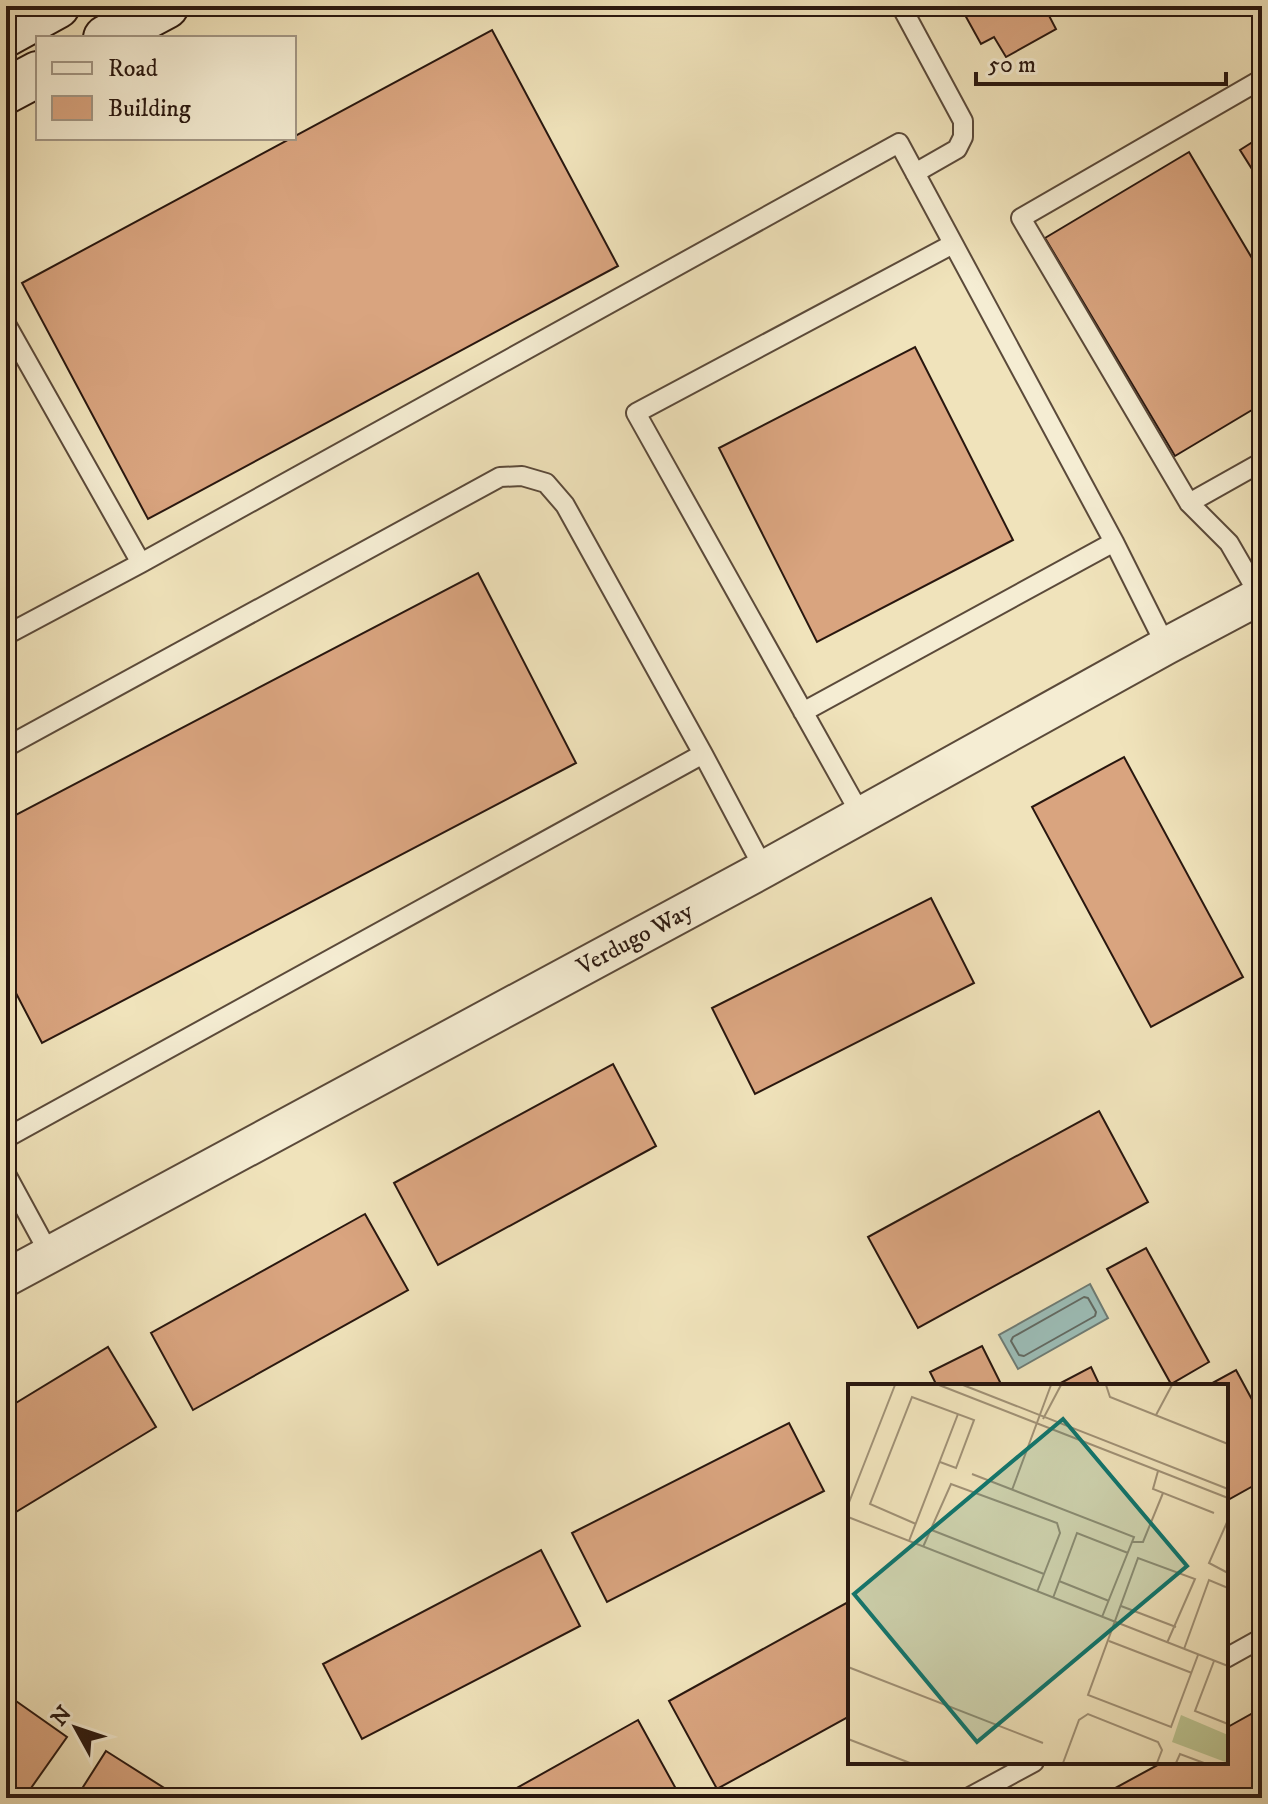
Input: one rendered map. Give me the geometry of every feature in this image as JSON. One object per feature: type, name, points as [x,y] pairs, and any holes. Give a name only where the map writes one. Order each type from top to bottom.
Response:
[{"type":"street","points":[[6,34],[57,6]]},
{"type":"street","points":[[110,36],[166,6]]},
{"type":"street","points":[[6,91],[36,75]]},
{"type":"street","name":"Verdugo Way","points":[[6,1278],[1261,597]]},
{"type":"lane","points":[[901,6],[963,121],[963,137],[957,149],[915,173]]},
{"type":"lane","points":[[1261,597],[1229,543],[1189,503],[1021,218],[1262,79]]},
{"type":"lane","points":[[6,635],[899,143],[1114,542],[1166,646]]},
{"type":"lane","points":[[861,815],[636,413],[953,244]]},
{"type":"lane","points":[[6,324],[141,563]]},
{"type":"lane","points":[[1189,503],[1262,462]]},
{"type":"lane","points":[[6,747],[500,477],[522,476],[546,483],[565,505],[764,869]]},
{"type":"lane","points":[[803,712],[1114,542]]},
{"type":"lane","points":[[6,1138],[703,754]]},
{"type":"lane","points":[[6,1174],[50,1255]]},
{"type":"lane","points":[[1228,1657],[1262,1638]]},
{"type":"lane","points":[[968,1798],[1030,1764]]},
{"type":"water","points":[[1090,1284],[1108,1318],[1018,1369],[999,1335]]},
{"type":"building","points":[[960,6],[1044,6],[1056,29],[1006,57],[994,37],[981,44]]},
{"type":"building","points":[[492,30],[618,266],[148,519],[22,283],[288,140],[296,140],[296,136]]},
{"type":"building","points":[[1262,136],[1262,185],[1240,150]]},
{"type":"building","points":[[1189,152],[1262,275],[1262,404],[1175,456],[1045,238]]},
{"type":"building","points":[[915,347],[1013,540],[817,642],[719,448]]},
{"type":"building","points":[[478,573],[576,763],[42,1043],[6,974],[6,820]]},
{"type":"building","points":[[1124,757],[1243,977],[1151,1027],[1032,807]]},
{"type":"building","points":[[931,898],[974,983],[755,1094],[712,1008]]},
{"type":"building","points":[[613,1064],[656,1146],[438,1265],[394,1183]]},
{"type":"building","points":[[1099,1111],[1148,1202],[918,1328],[868,1237]]},
{"type":"building","points":[[365,1214],[408,1290],[193,1410],[151,1333]]},
{"type":"building","points":[[1146,1248],[1209,1362],[1171,1384],[1107,1269]]},
{"type":"building","points":[[982,1346],[1001,1384],[936,1384],[930,1372]]},
{"type":"building","points":[[108,1347],[156,1427],[6,1518],[6,1409]]},
{"type":"building","points":[[1091,1367],[1099,1384],[1059,1384]]},
{"type":"building","points":[[1236,1370],[1262,1418],[1262,1481],[1228,1500],[1228,1384],[1211,1384]]},
{"type":"building","points":[[789,1423],[824,1491],[607,1602],[572,1533]]},
{"type":"building","points":[[541,1550],[580,1626],[362,1739],[323,1664]]},
{"type":"building","points":[[848,1602],[848,1717],[717,1789],[669,1701]]},
{"type":"building","points":[[6,1694],[67,1737],[24,1798],[6,1798]]},
{"type":"building","points":[[1262,1708],[1262,1798],[1111,1798],[1108,1792],[1159,1764],[1228,1764],[1228,1727]]},
{"type":"building","points":[[638,1720],[681,1798],[499,1798]]},
{"type":"building","points":[[106,1751],[180,1798],[76,1798]]}]
